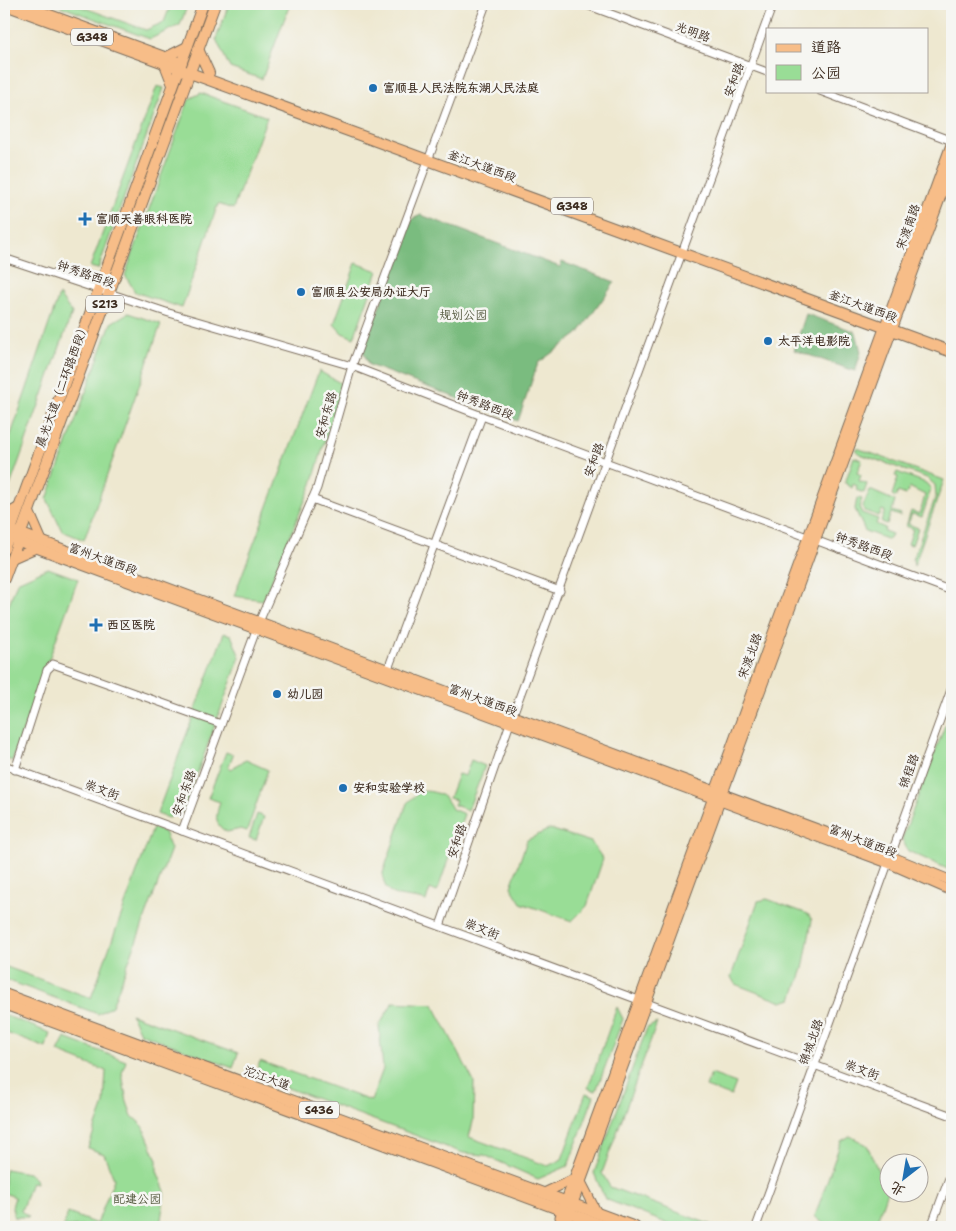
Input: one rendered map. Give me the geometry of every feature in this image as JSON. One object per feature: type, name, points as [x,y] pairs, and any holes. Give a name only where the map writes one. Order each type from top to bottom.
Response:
[{"type":"highway","name":"晨光大道（二环路西段）","points":[[104,292],[173,86],[203,4]]},
{"type":"highway","name":"晨光大道（二环路西段）","points":[[4,549],[24,509],[104,292],[215,4]]},
{"type":"highway","points":[[183,91],[208,76],[198,50]]},
{"type":"highway","name":"釜江大道西段","points":[[180,66],[889,326],[952,352]]},
{"type":"highway","name":"釜江大道西段","points":[[889,326],[952,346]]},
{"type":"highway","name":"晨光大道（二环路西段）","points":[[4,579],[11,559],[11,534]]},
{"type":"highway","name":"沱江大道","points":[[4,994],[544,1194],[566,1211],[597,1213],[635,1227]]},
{"type":"highway","name":"沱江大道","points":[[4,1004],[607,1227]]},
{"type":"main road","name":"釜江大道西段","points":[[21,4],[180,66]]},
{"type":"main road","name":"釜江大道西段","points":[[4,5],[165,60]]},
{"type":"main road","points":[[173,86],[165,60],[188,46]]},
{"type":"main road","name":"宋渡南路","points":[[889,326],[952,141]]},
{"type":"main road","name":"宋渡南路","points":[[889,326],[952,166]]},
{"type":"main road","name":"宋渡北路","points":[[566,1211],[889,326]]},
{"type":"main road","points":[[4,516],[24,509],[39,544],[11,559]]},
{"type":"main road","name":"富州大道西段","points":[[11,534],[889,860],[952,881]]},
{"type":"main road","name":"富州大道西段","points":[[257,625],[388,669],[511,720]]},
{"type":"main road","name":"富州大道西段","points":[[889,860],[952,891]]},
{"type":"main road","points":[[544,1194],[578,1180],[597,1213]]},
{"type":"street","name":"安和东路","points":[[182,831],[257,625],[312,500],[352,366],[486,4]]},
{"type":"street","name":"光明路","points":[[584,4],[766,72]]},
{"type":"street","name":"安和路","points":[[440,926],[511,720],[560,591],[605,462],[773,4]]},
{"type":"street","points":[[823,92],[952,141]]},
{"type":"street","name":"钟秀路西段","points":[[4,258],[104,292],[352,366],[952,591]]},
{"type":"street","points":[[388,669],[482,416]]},
{"type":"street","points":[[312,500],[560,591]]},
{"type":"street","points":[[15,770],[47,670],[53,664],[221,724]]},
{"type":"street","name":"锦程路","points":[[889,860],[952,687]]},
{"type":"street","name":"崇文街","points":[[4,765],[952,1116]]},
{"type":"street","name":"锦城北路","points":[[756,1227],[889,860]]},
{"type":"street","points":[[932,1227],[952,1170]]},
{"type":"green space","points":[[54,4],[74,4],[146,30],[164,22],[171,4],[188,4],[180,25],[150,39]]},
{"type":"green space","points":[[229,4],[290,4],[262,79],[230,68],[216,39]]},
{"type":"green space","points":[[157,86],[164,88],[98,269],[90,267]]},
{"type":"green space","points":[[201,93],[267,117],[233,209],[218,204],[182,308],[135,292],[125,275],[189,99]]},
{"type":"green space","name":"规划公园","points":[[421,215],[560,267],[562,262],[615,282],[578,334],[538,363],[518,421],[369,365],[363,351],[412,219]]},
{"type":"green space","points":[[356,263],[378,271],[354,338],[342,333],[334,324]]},
{"type":"green space","points":[[59,295],[72,313],[10,486],[4,489],[4,455]]},
{"type":"green space","points":[[128,313],[161,324],[84,540],[62,531],[47,499],[111,323]]},
{"type":"green space","points":[[806,314],[856,332],[861,352],[855,371],[794,350]]},
{"type":"green space","points":[[319,371],[342,384],[312,484],[263,600],[234,596]]},
{"type":"green space","points":[[857,448],[944,480],[914,566],[913,559],[936,496],[935,485],[927,478],[860,454],[856,451]]},
{"type":"green space","points":[[854,457],[862,460],[857,473],[861,475],[859,481],[867,484],[864,493],[856,490],[857,486],[853,484],[852,488],[845,483]]},
{"type":"green space","points":[[897,472],[926,483],[931,489],[922,517],[912,514],[908,524],[918,528],[912,545],[908,544],[913,529],[906,526],[911,511],[920,514],[925,495],[909,487],[906,495],[898,492],[896,497],[892,495],[898,477],[895,476]]},
{"type":"green space","points":[[870,490],[895,501],[892,511],[901,514],[900,516],[891,513],[887,524],[881,522],[885,511],[882,510],[879,516],[864,511],[863,506]]},
{"type":"green space","points":[[857,498],[862,499],[859,507],[862,513],[878,519],[876,524],[885,528],[884,531],[892,534],[889,540],[865,531],[855,509]]},
{"type":"green space","points":[[48,568],[78,579],[12,761],[4,758],[4,618],[17,582]]},
{"type":"green space","points":[[224,633],[231,635],[240,657],[183,812],[168,818],[157,814]]},
{"type":"green space","points":[[952,707],[952,871],[908,851],[902,839]]},
{"type":"green space","points":[[226,752],[233,755],[228,768],[232,770],[236,765],[246,760],[268,770],[247,831],[241,829],[227,832],[219,826],[217,811],[220,802],[208,798]]},
{"type":"green space","points":[[471,760],[485,766],[468,810],[454,805],[456,800],[449,798],[458,774],[465,776]]},
{"type":"green space","points":[[425,791],[434,792],[442,796],[452,809],[464,814],[437,892],[430,889],[426,901],[398,896],[392,893],[384,883],[383,873],[407,803],[418,793]]},
{"type":"green space","points":[[257,814],[264,817],[256,840],[249,838]]},
{"type":"green space","points":[[153,828],[164,832],[171,849],[112,1006],[98,1014],[4,979],[4,966],[91,998]]},
{"type":"green space","points":[[550,829],[591,842],[603,859],[587,906],[572,921],[521,903],[511,887],[527,840]]},
{"type":"green space","points":[[767,899],[808,914],[812,920],[803,969],[792,999],[782,1002],[735,984],[731,977],[758,901]]},
{"type":"green space","points":[[393,1002],[433,1004],[474,1082],[473,1122],[469,1137],[548,1166],[562,1159],[586,1093],[594,1096],[568,1166],[538,1179],[484,1155],[463,1153],[255,1076],[260,1061],[371,1101],[383,1069],[379,1026]]},
{"type":"green space","points":[[617,1007],[623,1019],[596,1091],[588,1088]]},
{"type":"green space","points":[[131,1014],[238,1053],[233,1068],[140,1033]]},
{"type":"green space","points":[[4,1015],[50,1033],[46,1048],[4,1032]]},
{"type":"green space","points":[[657,1023],[602,1173],[610,1187],[717,1227],[676,1227],[605,1199],[594,1173],[647,1028]]},
{"type":"green space","name":"配建公园","points":[[65,1038],[126,1061],[122,1073],[127,1102],[132,1116],[143,1126],[157,1160],[157,1171],[165,1191],[160,1227],[63,1227],[68,1213],[97,1224],[114,1179],[104,1154],[88,1148],[104,1104],[106,1071],[58,1052]]},
{"type":"green space","points":[[711,1074],[736,1083],[731,1096],[706,1087]]},
{"type":"green space","points":[[850,1136],[867,1145],[878,1170],[878,1204],[883,1204],[875,1227],[834,1226],[820,1221],[815,1216],[841,1141]]},
{"type":"green space","points":[[6,1169],[28,1173],[35,1179],[36,1183],[31,1182],[21,1211],[29,1217],[14,1217],[12,1207],[15,1197],[4,1193],[4,1174]]},
{"type":"place","name":"富顺县人民法院东湖人民法庭","points":[[373,88]]},
{"type":"place","name":"富顺天善眼科医院","points":[[85,219]]},
{"type":"place","name":"富顺县公安局办证大厅","points":[[301,292]]},
{"type":"place","name":"太平洋电影院","points":[[768,341]]},
{"type":"place","name":"西区医院","points":[[96,625]]},
{"type":"place","name":"幼儿园","points":[[277,694]]},
{"type":"place","name":"安和实验学校","points":[[343,788]]}]
